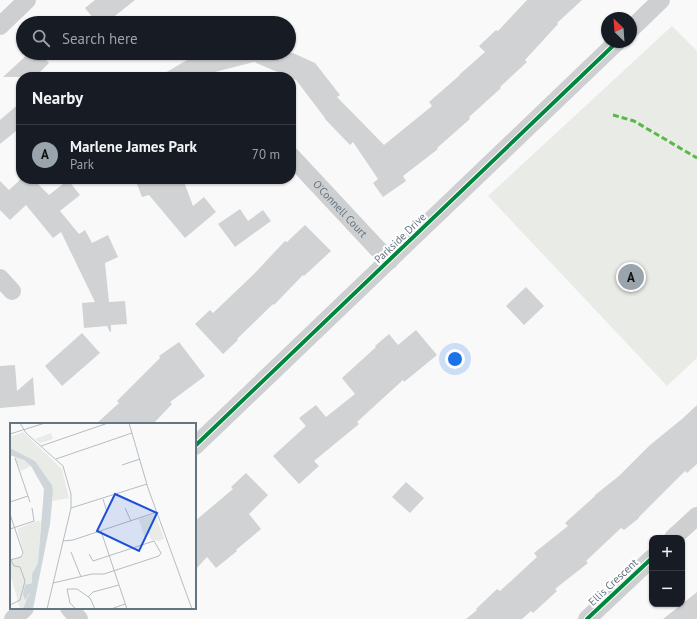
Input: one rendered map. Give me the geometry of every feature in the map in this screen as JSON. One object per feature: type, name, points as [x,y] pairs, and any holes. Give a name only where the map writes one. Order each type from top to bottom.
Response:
[{"type":"street","points":[[0,26],[27,0]]},
{"type":"street","points":[[637,23],[661,0]]},
{"type":"street","name":"Parkside Drive","points":[[196,445],[611,48]]},
{"type":"street","name":"O'Connell Court","points":[[296,161],[389,261]]},
{"type":"street","points":[[0,278],[12,291]]},
{"type":"street","points":[[676,535],[697,516]]},
{"type":"street","name":"Ellis Crescent","points":[[587,619],[649,561]]},
{"type":"street","points":[[13,619],[24,609]]},
{"type":"street","points":[[70,609],[79,619]]},
{"type":"shaded area","points":[[672,26],[697,51],[697,358],[667,386],[488,196]]},
{"type":"building","points":[[95,0],[135,0],[115,16],[91,16],[85,8]]},
{"type":"building","points":[[527,0],[582,0],[557,23],[558,24],[525,60],[527,62],[469,117],[470,119],[437,148],[438,149],[403,176],[406,181],[383,197],[373,183],[378,179],[353,142],[350,145],[325,119],[296,80],[296,72],[277,72],[254,62],[215,72],[167,72],[187,60],[296,60],[296,54],[315,63],[340,95],[337,97],[384,145],[432,106],[429,102],[485,52],[479,46],[496,30],[498,31]]},
{"type":"building","points":[[21,60],[46,60],[49,63],[40,72],[16,72],[16,77],[3,77]]},
{"type":"building","points":[[16,106],[16,131],[0,144],[0,120]]},
{"type":"building","points":[[0,181],[9,190],[16,184],[38,184],[49,195],[63,184],[71,184],[80,195],[60,211],[79,234],[85,230],[92,243],[108,235],[118,257],[105,263],[109,302],[125,301],[127,324],[111,325],[111,332],[107,326],[84,328],[82,303],[95,302],[61,232],[53,238],[26,205],[10,220],[0,210]]},
{"type":"building","points":[[137,184],[185,184],[193,206],[204,197],[216,212],[185,238],[149,195],[142,197]]},
{"type":"building","points":[[240,209],[248,221],[263,210],[271,221],[235,247],[218,224]]},
{"type":"building","points":[[305,225],[331,251],[304,276],[303,275],[223,354],[195,324],[210,310],[213,313],[253,275],[285,241],[287,242]]},
{"type":"building","points":[[526,287],[544,306],[524,325],[506,306]]},
{"type":"building","points":[[416,330],[437,355],[404,382],[403,380],[357,422],[359,424],[314,461],[319,466],[299,484],[273,456],[306,426],[299,418],[316,405],[326,417],[355,394],[342,378],[376,347],[375,346],[389,334],[398,345]]},
{"type":"building","points":[[82,333],[100,353],[62,386],[45,366]]},
{"type":"building","points":[[179,342],[205,376],[170,402],[172,404],[154,423],[97,423],[119,403],[117,401],[160,358],[159,356]]},
{"type":"building","points":[[15,365],[17,391],[33,377],[35,405],[0,408],[0,366]]},
{"type":"building","points":[[697,405],[697,464],[687,473],[685,471],[639,518],[624,530],[621,528],[586,561],[588,563],[555,589],[557,591],[533,613],[531,611],[522,619],[466,619],[497,589],[500,591],[537,557],[534,553],[568,526],[565,523],[595,495],[619,476],[650,445]]},
{"type":"building","points":[[246,473],[268,495],[249,514],[261,529],[216,568],[207,557],[196,569],[196,520],[233,489],[231,487]]},
{"type":"building","points":[[406,482],[424,498],[410,513],[392,497]]},
{"type":"building","points":[[697,592],[697,619],[663,619],[678,607],[685,607],[685,602]]},
{"type":"marked path","points":[[613,115],[634,121],[697,158]]},
{"type":"cycle path","points":[[196,445],[611,48]]},
{"type":"cycle path","points":[[587,619],[649,561]]},
{"type":"place","name":"Marlene James Park","points":[[631,277]]}]
